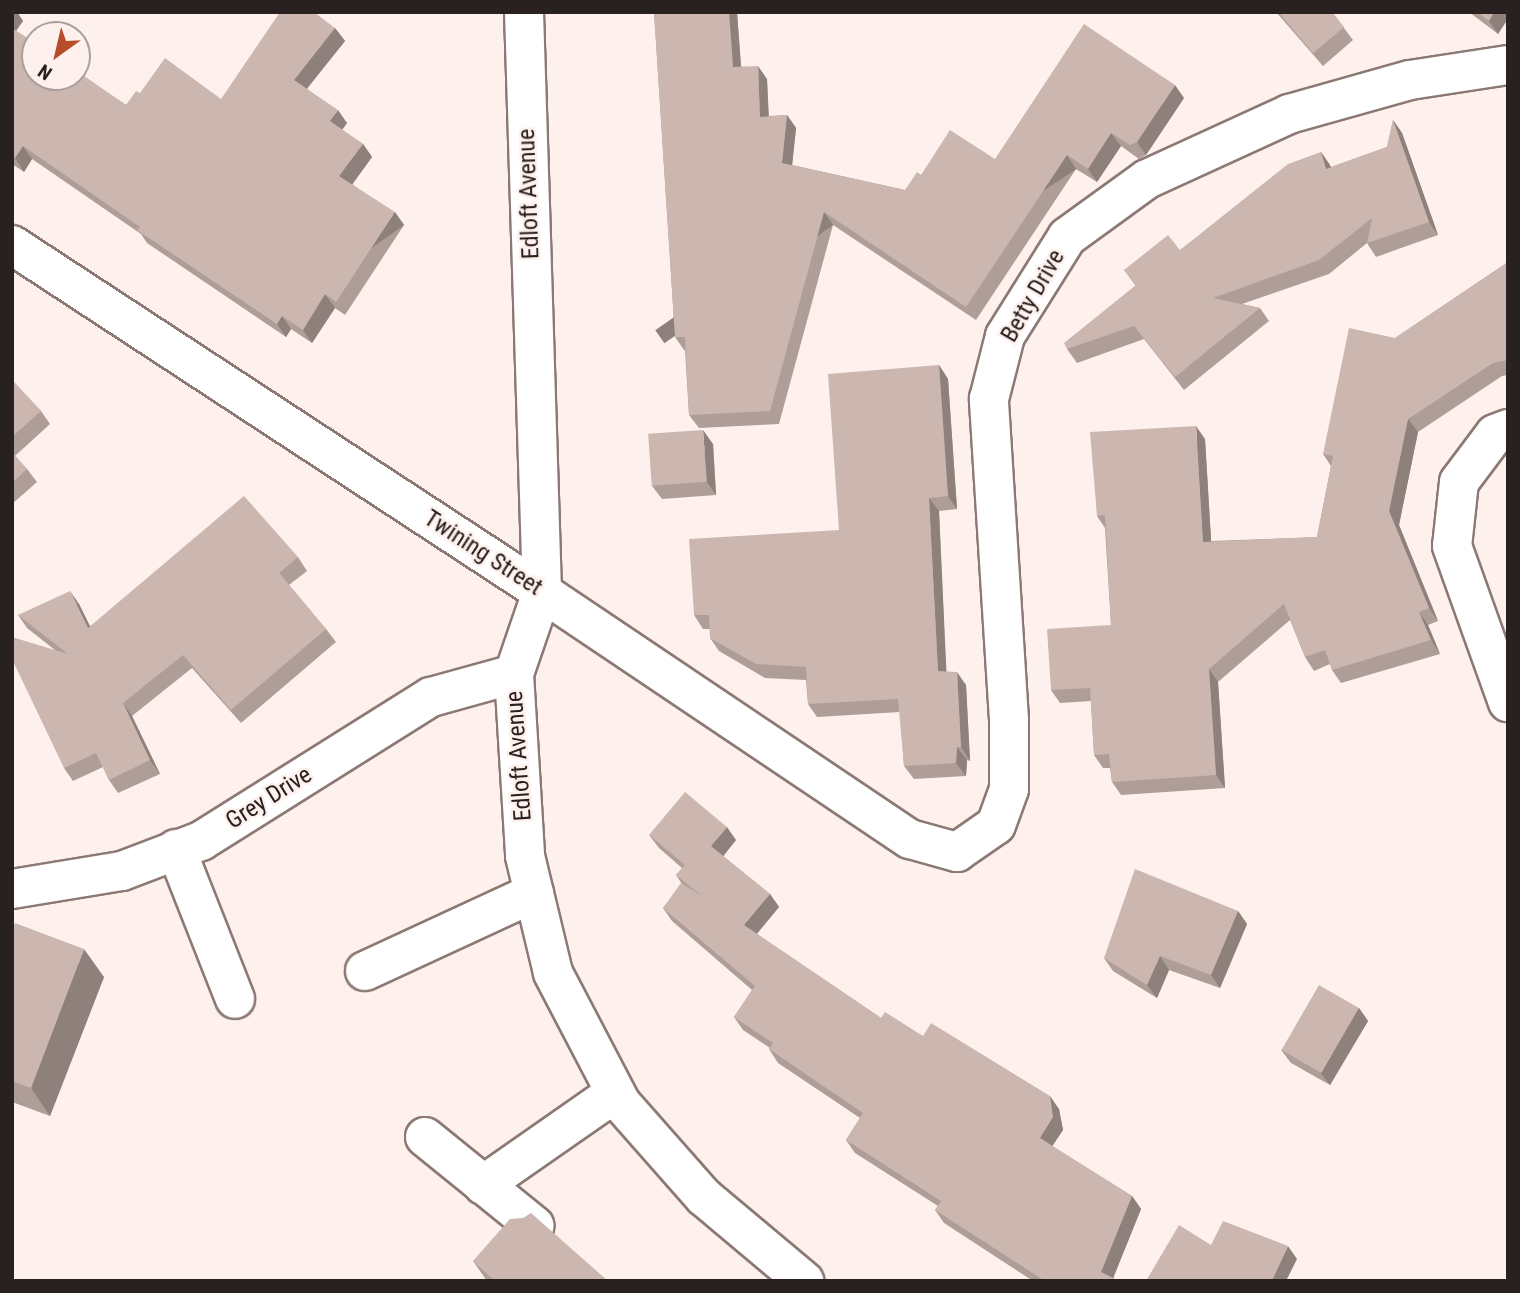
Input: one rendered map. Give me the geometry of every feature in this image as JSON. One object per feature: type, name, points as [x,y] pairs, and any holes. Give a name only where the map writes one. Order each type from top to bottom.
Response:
[{"type":"street","name":"Edloft Avenue","points":[[524,12],[542,592],[514,674],[525,856],[553,973],[615,1093],[704,1197],[804,1281]]},
{"type":"street","name":"Betty Drive","points":[[957,852],[996,825],[1009,789],[1009,720],[989,399],[1005,336],[1067,237],[1147,179],[1289,114],[1410,80],[1508,65]]},
{"type":"street","name":"Twining Street","points":[[12,245],[542,592],[910,839],[957,852]]},
{"type":"street","points":[[1508,429],[1495,434],[1459,482],[1452,546],[1508,702]]},
{"type":"street","name":"Grey Drive","points":[[12,888],[122,870],[201,841],[431,697],[514,674]]},
{"type":"street","points":[[176,849],[235,999]]},
{"type":"street","points":[[365,971],[534,893]]},
{"type":"street","points":[[483,1185],[615,1093]]},
{"type":"street","points":[[425,1137],[535,1226]]},
{"type":"building","points":[[280,12],[314,12],[335,28],[294,80],[338,110],[330,121],[363,144],[339,176],[395,212],[336,302],[325,294],[303,330],[282,316],[277,324],[137,230],[140,227],[23,146],[15,158],[12,157],[12,28],[21,34],[21,91],[91,91],[91,81],[126,105],[136,91],[140,93],[165,58],[221,99]]},
{"type":"building","points":[[654,12],[729,12],[733,67],[758,66],[760,117],[787,115],[782,163],[905,190],[917,172],[921,175],[950,130],[995,159],[1084,24],[1175,85],[1137,142],[1130,145],[1111,133],[1088,169],[1067,155],[966,307],[824,212],[770,411],[689,415],[685,337],[675,337]]},
{"type":"building","points":[[1278,12],[1332,12],[1344,27],[1313,53]]},
{"type":"building","points":[[1477,12],[1494,12],[1489,21]]},
{"type":"building","points":[[1393,120],[1429,222],[1367,243],[1372,218],[1319,260],[1213,298],[1260,308],[1175,377],[1134,326],[1067,349],[1064,343],[1136,285],[1124,270],[1168,235],[1180,250],[1288,164],[1321,152],[1326,169],[1387,147]]},
{"type":"building","points":[[1508,262],[1508,360],[1493,363],[1408,419],[1389,511],[1429,608],[1419,612],[1431,640],[1332,670],[1325,650],[1305,657],[1284,604],[1209,669],[1216,775],[1112,782],[1109,754],[1094,755],[1090,688],[1051,690],[1047,629],[1111,625],[1105,515],[1097,516],[1090,432],[1196,426],[1203,542],[1317,537],[1333,456],[1323,454],[1349,328],[1395,338]]},
{"type":"building","points":[[939,365],[948,496],[929,498],[938,671],[957,672],[961,747],[957,747],[956,763],[904,766],[898,699],[808,704],[806,667],[756,664],[710,638],[709,615],[694,615],[689,539],[839,530],[828,374]]},
{"type":"building","points":[[12,380],[41,411],[12,437]]},
{"type":"building","points":[[703,430],[707,482],[652,486],[648,434]]},
{"type":"building","points":[[12,452],[27,469],[12,483]]},
{"type":"building","points":[[244,496],[298,557],[279,573],[326,629],[231,710],[183,655],[123,703],[150,760],[109,780],[96,753],[64,768],[12,659],[12,637],[68,654],[18,615],[70,591],[88,628]]},
{"type":"building","points":[[685,792],[727,827],[711,846],[770,894],[744,925],[881,1018],[885,1012],[923,1036],[931,1023],[1050,1096],[1053,1117],[1040,1138],[1132,1196],[1101,1272],[1119,1281],[1045,1281],[935,1210],[941,1201],[846,1140],[863,1113],[769,1049],[773,1043],[734,1017],[755,986],[663,908],[681,883],[702,896],[676,875],[685,865],[649,835]]},
{"type":"building","points":[[1135,869],[1238,911],[1211,975],[1160,956],[1147,985],[1104,958]]},
{"type":"building","points":[[15,923],[84,949],[31,1088],[12,1081],[12,931]]},
{"type":"building","points":[[1319,985],[1359,1008],[1321,1073],[1282,1050]]},
{"type":"building","points":[[531,1213],[608,1281],[495,1281],[473,1261],[510,1219],[523,1218]]},
{"type":"building","points":[[1223,1221],[1288,1246],[1272,1281],[1146,1281],[1179,1225],[1211,1245]]}]
